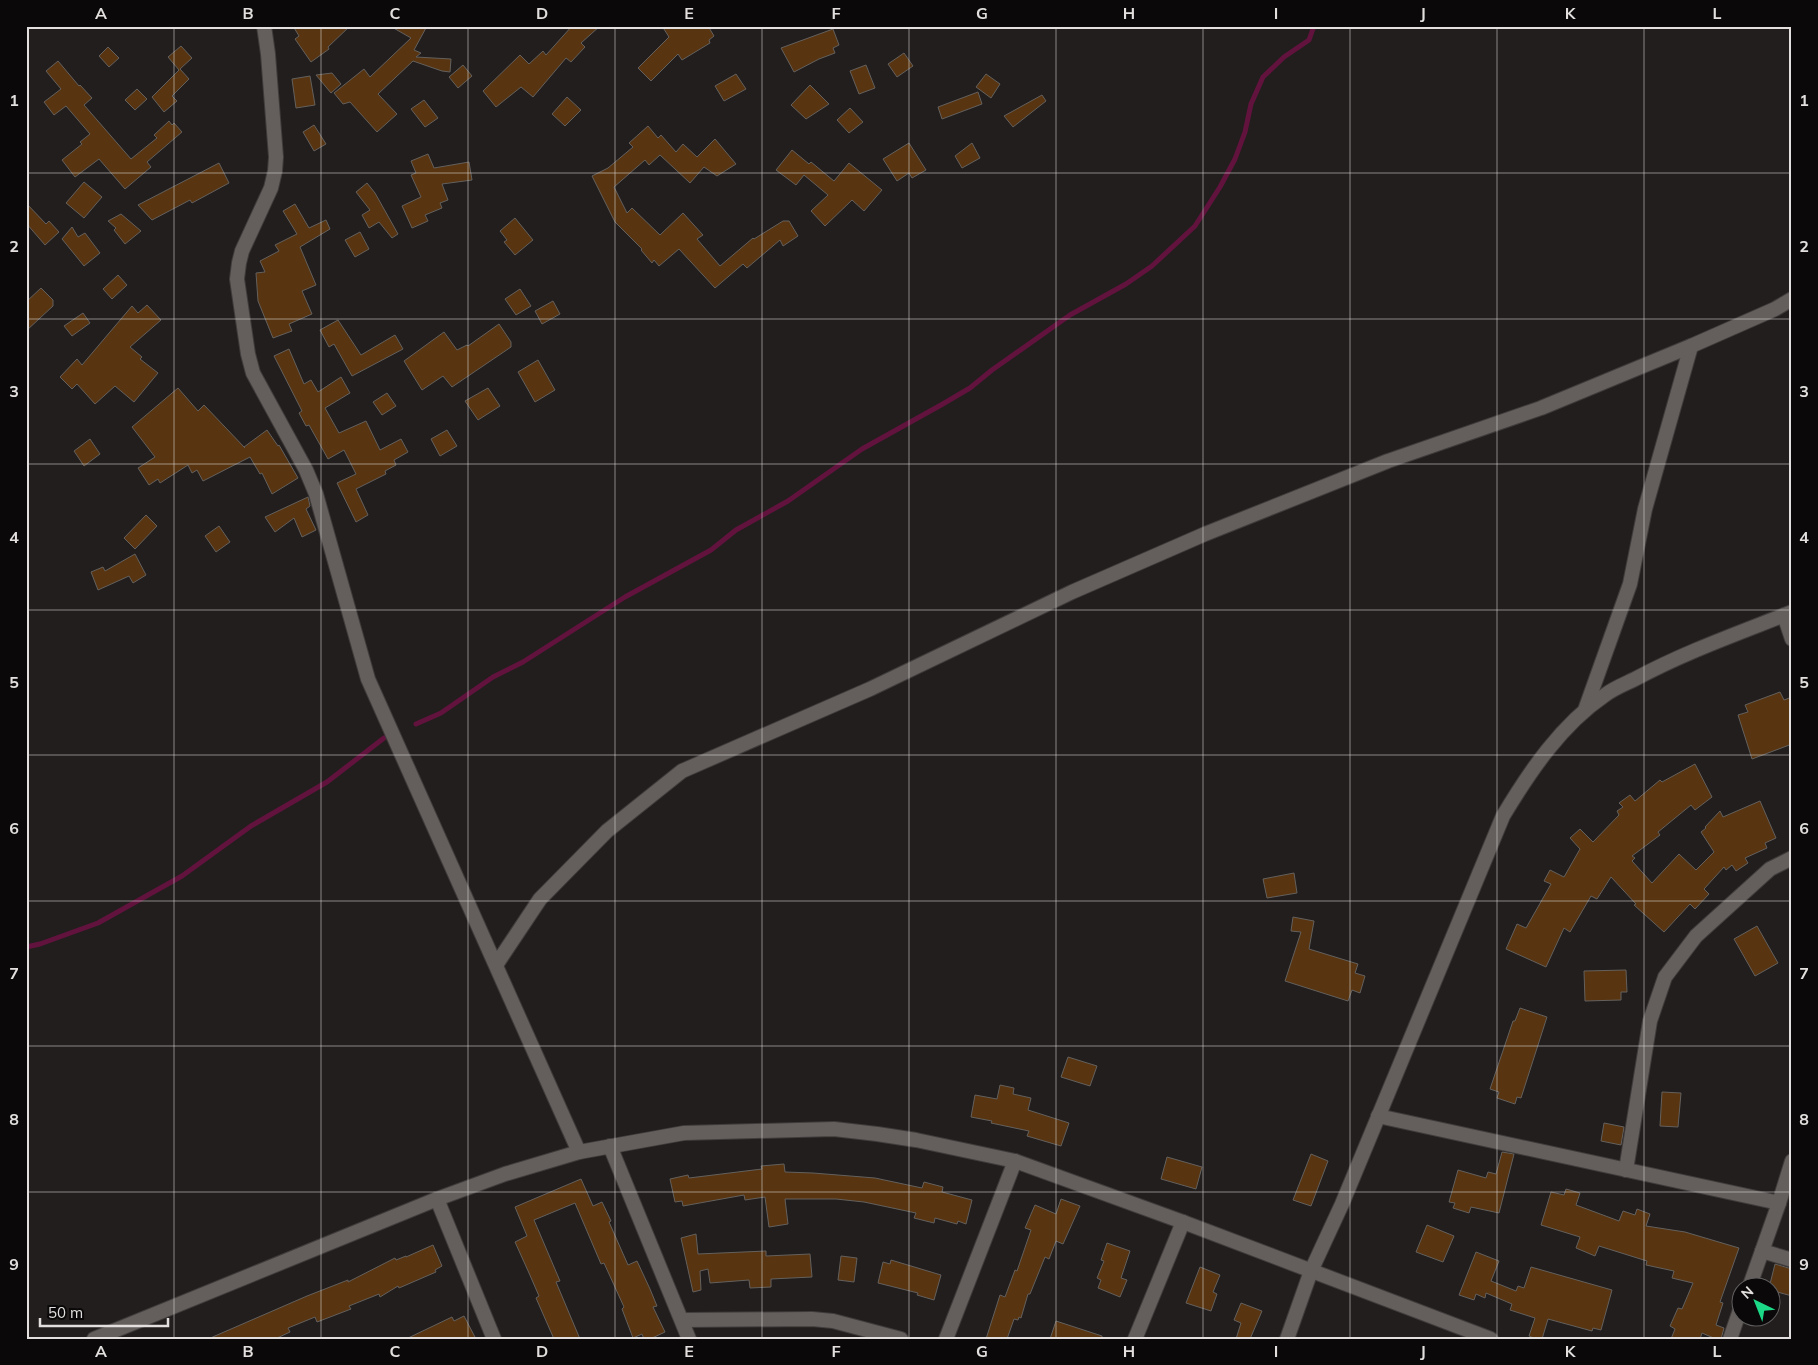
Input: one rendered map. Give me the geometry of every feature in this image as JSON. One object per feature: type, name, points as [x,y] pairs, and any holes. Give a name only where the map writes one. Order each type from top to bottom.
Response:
[{"type":"street","points":[[264,26],[268,54],[276,164],[271,188],[239,262],[237,280],[248,354],[253,373],[310,478],[368,679],[579,1152]]},
{"type":"street","points":[[496,966],[540,899],[607,831],[682,771],[870,690],[1072,592],[1205,534],[1388,461],[1541,408],[1691,346],[1792,299]]},
{"type":"street","points":[[1585,711],[1630,584],[1645,509],[1691,346]]},
{"type":"street","points":[[1287,1339],[1311,1271],[1342,1204],[1503,816],[1546,751],[1574,720],[1605,694],[1664,663],[1788,614],[1792,639]]},
{"type":"street","points":[[1626,1170],[1650,1021],[1665,977],[1696,936],[1770,869],[1792,858]]},
{"type":"street","points":[[1378,1116],[1779,1203]]},
{"type":"street","points":[[94,1339],[437,1199],[505,1174],[579,1152],[684,1133],[834,1130],[916,1140],[1016,1161],[1184,1222],[1490,1339]]},
{"type":"street","points":[[610,1146],[683,1320],[689,1339]]},
{"type":"street","points":[[946,1339],[1016,1161]]},
{"type":"street","points":[[1753,1278],[1792,1161]]},
{"type":"street","points":[[437,1199],[494,1339]]},
{"type":"street","points":[[1135,1339],[1184,1222]]},
{"type":"street","points":[[1762,1251],[1792,1260]]},
{"type":"street","points":[[683,1320],[812,1319],[833,1321],[901,1339]]},
{"type":"building","points":[[293,26],[350,26],[328,47],[329,49],[311,62],[295,39],[299,36]]},
{"type":"building","points":[[390,26],[427,26],[414,50],[421,53],[416,57],[451,59],[450,72],[413,61],[378,94],[397,114],[377,132],[350,102],[343,104],[334,93],[364,69],[370,77],[411,38]]},
{"type":"building","points":[[572,26],[600,26],[581,43],[585,47],[571,62],[566,58],[533,97],[521,87],[496,107],[483,91],[520,55],[529,64],[543,51],[546,55]]},
{"type":"building","points":[[662,26],[708,26],[714,36],[709,40],[710,43],[682,60],[678,54],[651,81],[638,68],[669,37]]},
{"type":"building","points":[[833,29],[839,45],[833,48],[835,53],[794,72],[781,48]]},
{"type":"building","points":[[181,46],[192,58],[180,69],[189,79],[172,96],[177,101],[164,112],[152,97],[179,70],[168,57]]},
{"type":"building","points":[[108,47],[119,58],[109,67],[99,56]]},
{"type":"building","points":[[904,53],[913,66],[897,77],[888,64]]},
{"type":"building","points":[[58,61],[92,98],[84,105],[131,159],[157,138],[154,135],[169,121],[172,125],[174,123],[182,132],[147,162],[151,167],[125,189],[99,159],[75,177],[62,160],[82,144],[80,142],[90,134],[66,106],[54,115],[44,102],[61,89],[46,71]]},
{"type":"building","points":[[463,65],[472,76],[458,88],[449,77]]},
{"type":"building","points":[[866,65],[875,88],[859,94],[850,71]]},
{"type":"building","points":[[332,73],[341,84],[331,93],[316,75]]},
{"type":"building","points":[[736,74],[746,89],[724,101],[715,86]]},
{"type":"building","points":[[986,74],[1000,84],[991,98],[976,87]]},
{"type":"building","points":[[310,76],[315,105],[296,108],[292,79]]},
{"type":"building","points":[[810,85],[829,104],[806,119],[791,105]]},
{"type":"building","points":[[137,89],[147,99],[135,110],[125,100]]},
{"type":"building","points":[[978,92],[982,104],[942,119],[938,107]]},
{"type":"building","points":[[1042,95],[1046,101],[1013,127],[1004,116]]},
{"type":"building","points":[[567,97],[581,110],[565,126],[552,114]]},
{"type":"building","points":[[424,100],[438,118],[425,127],[411,109]]},
{"type":"building","points":[[850,108],[863,122],[849,133],[837,120]]},
{"type":"building","points":[[314,125],[326,144],[314,151],[303,132]]},
{"type":"building","points":[[648,126],[658,138],[661,135],[676,152],[683,144],[697,157],[715,139],[736,164],[717,176],[704,167],[690,183],[660,155],[649,165],[645,160],[614,187],[627,213],[632,208],[660,235],[683,213],[703,235],[697,239],[720,266],[753,238],[783,221],[789,221],[798,236],[783,246],[780,240],[747,268],[743,264],[715,288],[679,249],[659,266],[654,260],[652,263],[642,249],[615,222],[592,176],[608,168],[633,147],[629,143]]},
{"type":"building","points":[[909,143],[926,170],[912,178],[909,173],[897,181],[883,159]]},
{"type":"building","points":[[972,143],[980,158],[962,168],[955,156]]},
{"type":"building","points":[[792,150],[809,164],[811,162],[834,181],[849,163],[882,190],[864,211],[852,200],[825,226],[811,211],[828,195],[804,175],[796,185],[776,170]]},
{"type":"building","points":[[428,154],[434,168],[469,162],[472,180],[442,184],[448,200],[440,203],[442,208],[425,215],[428,221],[412,228],[402,206],[421,197],[411,175],[416,173],[411,161]]},
{"type":"building","points":[[219,163],[229,183],[192,203],[190,200],[152,220],[138,205]]},
{"type":"building","points":[[84,182],[102,197],[84,218],[66,203]]},
{"type":"building","points":[[367,183],[375,193],[398,234],[392,238],[379,222],[369,228],[362,215],[370,210],[356,192]]},
{"type":"building","points":[[26,203],[46,224],[49,221],[59,232],[45,245],[26,223]]},
{"type":"building","points":[[295,204],[309,228],[326,220],[330,229],[300,247],[316,285],[302,291],[312,314],[289,324],[292,331],[273,338],[258,301],[256,273],[265,272],[260,261],[279,251],[275,245],[297,234],[283,211]]},
{"type":"building","points":[[121,214],[141,231],[125,244],[114,230],[116,228],[108,221]]},
{"type":"building","points":[[515,218],[533,240],[515,255],[504,242],[507,240],[500,231]]},
{"type":"building","points":[[72,227],[78,237],[85,233],[100,253],[84,266],[62,239]]},
{"type":"building","points":[[360,232],[369,249],[355,257],[345,240]]},
{"type":"building","points":[[118,275],[127,285],[112,299],[103,289]]},
{"type":"building","points":[[41,288],[53,300],[53,306],[26,331],[26,302]]},
{"type":"building","points":[[520,289],[531,306],[516,315],[505,299]]},
{"type":"building","points":[[553,301],[560,314],[542,324],[535,311]]},
{"type":"building","points":[[147,305],[161,320],[130,347],[142,357],[140,359],[158,373],[134,402],[115,386],[95,404],[77,384],[72,389],[60,377],[77,359],[82,365],[132,306],[138,313]]},
{"type":"building","points":[[83,313],[90,323],[72,336],[64,326]]},
{"type":"building","points":[[338,320],[361,355],[395,335],[403,349],[352,376],[334,344],[329,347],[320,330]]},
{"type":"building","points":[[499,324],[511,342],[511,347],[452,387],[443,376],[422,390],[404,361],[444,332],[457,350],[468,346]]},
{"type":"building","points":[[289,349],[304,384],[311,380],[318,392],[341,377],[350,393],[325,408],[339,433],[366,421],[380,450],[401,439],[408,452],[394,460],[396,465],[385,471],[386,474],[356,489],[368,515],[356,522],[337,483],[356,474],[344,450],[328,459],[309,425],[306,426],[299,413],[302,411],[274,356]]},
{"type":"building","points":[[538,360],[555,390],[535,402],[518,372]]},
{"type":"building","points":[[178,388],[198,411],[204,405],[244,447],[267,430],[279,445],[298,478],[272,494],[262,473],[260,474],[250,457],[203,481],[197,470],[192,473],[188,465],[160,483],[158,479],[149,485],[138,468],[155,457],[132,427]]},
{"type":"building","points":[[488,388],[500,406],[478,420],[465,401]]},
{"type":"building","points":[[387,393],[396,406],[382,415],[373,402]]},
{"type":"building","points":[[447,430],[457,446],[440,456],[431,439]]},
{"type":"building","points":[[90,439],[100,454],[84,466],[74,451]]},
{"type":"building","points":[[308,497],[310,506],[306,509],[316,530],[302,537],[294,518],[275,532],[265,517]]},
{"type":"building","points":[[146,515],[157,526],[135,549],[124,538]]},
{"type":"building","points":[[219,526],[230,542],[216,552],[205,536]]},
{"type":"building","points":[[135,554],[146,575],[133,583],[129,576],[98,590],[91,572],[103,567],[105,571]]},
{"type":"building","points":[[1780,692],[1784,700],[1792,697],[1792,744],[1752,759],[1738,715],[1748,712],[1745,705]]},
{"type":"building","points":[[1695,764],[1712,797],[1695,810],[1691,805],[1658,832],[1660,835],[1632,856],[1635,858],[1632,861],[1652,883],[1679,854],[1696,870],[1714,852],[1701,832],[1705,827],[1720,811],[1723,817],[1760,801],[1776,838],[1765,843],[1767,848],[1745,858],[1748,863],[1736,871],[1732,865],[1726,870],[1724,867],[1704,889],[1709,894],[1695,909],[1690,904],[1664,932],[1634,905],[1636,904],[1611,877],[1597,899],[1591,896],[1570,932],[1564,928],[1546,967],[1506,949],[1517,924],[1526,928],[1551,884],[1544,881],[1550,870],[1564,877],[1580,849],[1570,838],[1580,829],[1593,842],[1619,815],[1617,811],[1623,807],[1619,803],[1630,795],[1635,801],[1660,780],[1662,782]]},
{"type":"building","points":[[1294,873],[1297,893],[1267,898],[1263,879]]},
{"type":"building","points":[[1293,917],[1314,921],[1309,949],[1358,964],[1355,973],[1365,976],[1360,993],[1352,990],[1348,1001],[1285,981],[1301,932],[1291,931]]},
{"type":"building","points":[[1757,926],[1778,963],[1755,976],[1734,939]]},
{"type":"building","points":[[1626,970],[1627,992],[1621,992],[1621,1000],[1585,1001],[1584,971]]},
{"type":"building","points":[[1520,1008],[1547,1017],[1521,1098],[1517,1097],[1515,1104],[1497,1098],[1499,1092],[1490,1089],[1513,1021],[1515,1021]]},
{"type":"building","points":[[1068,1057],[1097,1066],[1090,1086],[1061,1077]]},
{"type":"building","points":[[1000,1085],[1014,1088],[1013,1094],[1031,1098],[1028,1110],[1069,1123],[1061,1146],[1027,1136],[1029,1131],[971,1117],[975,1095],[997,1099]]},
{"type":"building","points":[[1662,1092],[1681,1093],[1678,1127],[1660,1126]]},
{"type":"building","points":[[1604,1123],[1624,1127],[1621,1145],[1601,1141]]},
{"type":"building","points":[[1502,1152],[1514,1154],[1499,1213],[1471,1207],[1469,1213],[1453,1208],[1455,1203],[1449,1202],[1458,1170],[1486,1178],[1488,1172],[1496,1174]]},
{"type":"building","points":[[1311,1154],[1328,1161],[1311,1206],[1293,1200]]},
{"type":"building","points":[[1167,1157],[1202,1167],[1196,1189],[1161,1179]]},
{"type":"building","points":[[784,1164],[785,1172],[875,1178],[922,1188],[924,1182],[943,1187],[942,1192],[972,1200],[966,1224],[958,1221],[957,1224],[935,1218],[934,1223],[914,1218],[916,1213],[864,1202],[836,1199],[785,1199],[788,1224],[769,1227],[765,1197],[745,1200],[744,1195],[683,1206],[682,1201],[675,1202],[670,1179],[688,1175],[689,1178],[762,1169],[761,1166]]},
{"type":"building","points":[[581,1179],[593,1206],[602,1202],[628,1265],[637,1261],[657,1306],[653,1307],[665,1332],[650,1339],[644,1339],[642,1334],[633,1338],[622,1309],[624,1307],[604,1263],[601,1264],[575,1203],[534,1220],[560,1281],[556,1282],[580,1339],[554,1339],[536,1298],[539,1296],[515,1242],[527,1236],[515,1207]]},
{"type":"building","points":[[1566,1189],[1580,1193],[1576,1205],[1619,1221],[1623,1211],[1635,1215],[1637,1209],[1650,1214],[1646,1226],[1685,1232],[1739,1248],[1720,1302],[1723,1303],[1716,1325],[1724,1328],[1721,1339],[1716,1339],[1702,1333],[1700,1339],[1671,1339],[1675,1329],[1670,1326],[1678,1308],[1682,1309],[1693,1283],[1672,1278],[1674,1271],[1646,1265],[1647,1261],[1599,1246],[1595,1256],[1576,1248],[1580,1237],[1541,1225],[1551,1192],[1564,1195]]},
{"type":"building","points":[[1061,1199],[1080,1206],[1063,1244],[1056,1241],[1049,1259],[1045,1257],[1030,1294],[1028,1294],[1021,1318],[1019,1317],[1018,1320],[1014,1319],[1007,1339],[986,1339],[1000,1295],[1005,1297],[1015,1270],[1017,1271],[1031,1230],[1025,1228],[1035,1205],[1056,1214]]},
{"type":"building","points":[[1427,1225],[1454,1236],[1443,1262],[1416,1252]]},
{"type":"building","points":[[696,1234],[698,1254],[766,1251],[766,1256],[810,1254],[812,1277],[771,1279],[771,1287],[750,1288],[749,1280],[710,1283],[708,1269],[700,1271],[701,1290],[693,1292],[681,1238]]},
{"type":"building","points":[[1107,1243],[1130,1251],[1121,1278],[1127,1280],[1120,1297],[1098,1288],[1101,1280],[1097,1278],[1104,1261],[1101,1260]]},
{"type":"building","points":[[433,1245],[442,1266],[435,1270],[436,1272],[399,1288],[398,1286],[380,1297],[379,1294],[349,1306],[351,1309],[317,1322],[315,1317],[288,1328],[290,1332],[275,1339],[208,1339],[307,1296],[348,1280],[348,1282],[395,1258],[396,1260],[406,1257]]},
{"type":"building","points":[[1476,1252],[1499,1261],[1491,1281],[1516,1291],[1518,1286],[1524,1288],[1531,1267],[1612,1290],[1601,1330],[1593,1328],[1592,1331],[1548,1319],[1542,1339],[1536,1339],[1529,1336],[1535,1318],[1510,1310],[1512,1304],[1486,1293],[1485,1298],[1476,1294],[1474,1300],[1459,1295]]},
{"type":"building","points":[[841,1256],[857,1258],[854,1282],[838,1280]]},
{"type":"building","points":[[891,1260],[941,1275],[934,1300],[917,1295],[918,1293],[878,1283],[883,1262],[890,1264]]},
{"type":"building","points":[[1775,1264],[1792,1269],[1792,1296],[1780,1293],[1780,1278],[1772,1278]]},
{"type":"building","points":[[1200,1267],[1220,1275],[1213,1292],[1217,1294],[1211,1311],[1186,1303]]},
{"type":"building","points":[[1241,1303],[1262,1311],[1250,1339],[1236,1339],[1241,1323],[1234,1320]]},
{"type":"building","points":[[464,1316],[476,1339],[406,1339],[452,1317],[454,1321]]},
{"type":"building","points":[[1056,1321],[1102,1336],[1102,1339],[1050,1339]]},
{"type":"waterway","points":[[416,724],[441,713],[493,677],[523,662],[625,597],[711,550],[736,530],[788,501],[862,449],[970,388],[992,370],[1070,315],[1126,284],[1152,266],[1195,226],[1220,187],[1235,159],[1245,132],[1251,104],[1263,77],[1284,57],[1309,40],[1314,26]]},
{"type":"waterway","points":[[26,947],[40,944],[98,923],[182,876],[251,826],[327,782],[384,738]]}]
